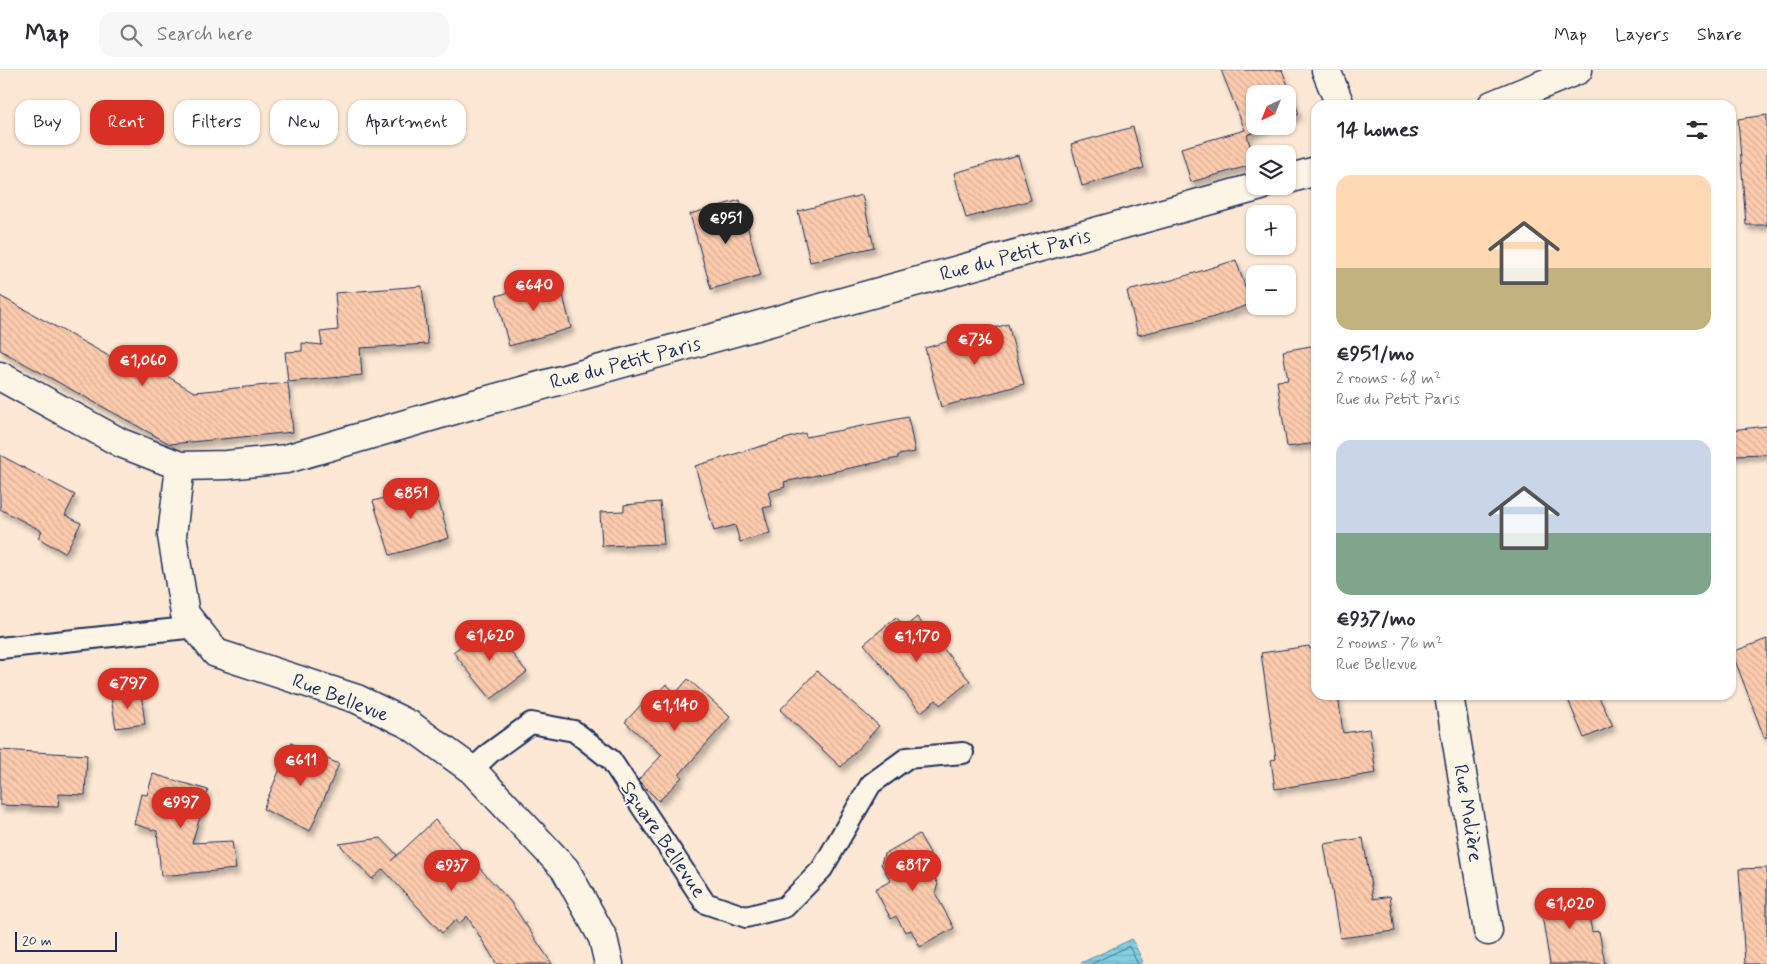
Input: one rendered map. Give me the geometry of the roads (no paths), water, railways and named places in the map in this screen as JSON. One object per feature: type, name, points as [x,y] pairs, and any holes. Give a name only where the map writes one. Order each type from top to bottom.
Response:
[{"type":"street","points":[[1326,70],[1338,100]]},
{"type":"street","points":[[1504,100],[1578,70]]},
{"type":"street","points":[[1296,177],[1311,172]]},
{"type":"street","name":"Rue du Petit Paris","points":[[0,376],[121,443],[180,466],[227,465],[286,459],[481,402],[1246,190]]},
{"type":"street","name":"Rue Bellevue","points":[[180,466],[172,536],[185,614],[216,653],[357,699],[410,725],[472,770],[565,869],[603,938],[609,964]]},
{"type":"street","name":"Rue Molière","points":[[1450,700],[1488,931]]},
{"type":"lane","points":[[0,648],[196,627]]},
{"type":"lane","name":"Square Bellevue","points":[[472,770],[491,752],[531,723],[574,731],[611,760],[705,903],[746,917],[785,907],[822,869],[871,784],[907,758],[963,753]]},
{"type":"water","points":[[1132,939],[1143,962],[1139,964],[1081,963]]}]
